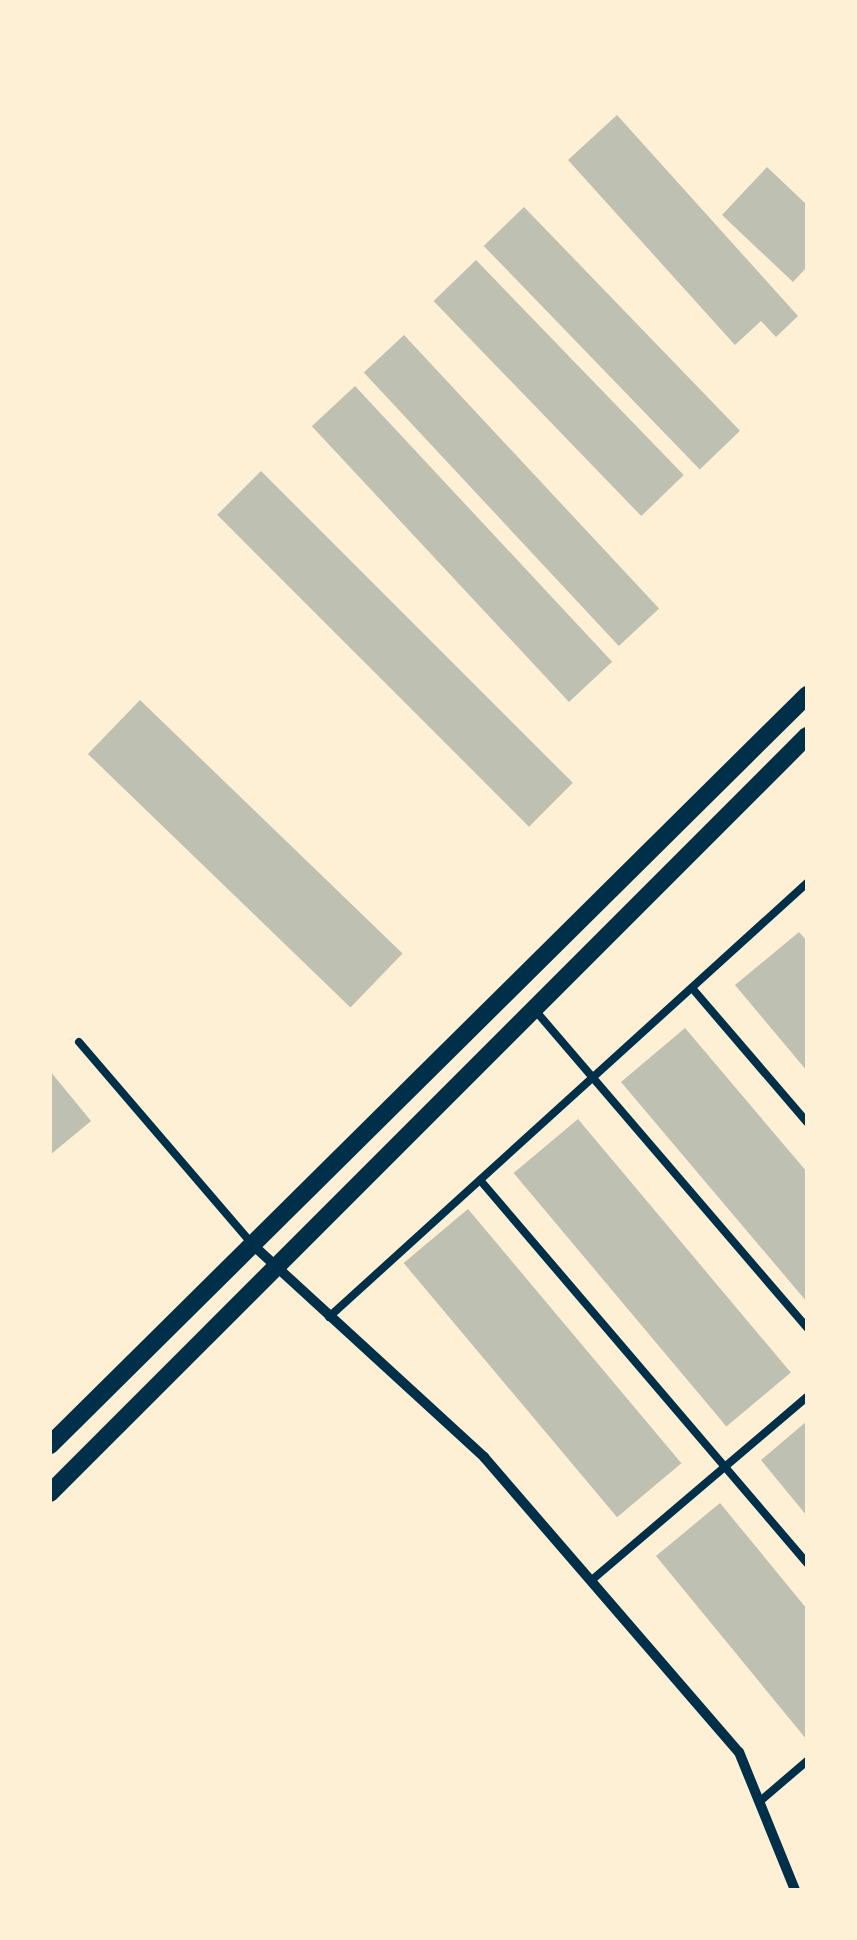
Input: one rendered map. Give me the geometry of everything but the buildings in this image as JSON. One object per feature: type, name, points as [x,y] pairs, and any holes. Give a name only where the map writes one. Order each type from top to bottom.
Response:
[{"type":"street","points":[[50,1445],[255,1248],[452,1042],[807,696]]},
{"type":"street","points":[[50,1493],[807,736]]},
{"type":"street","points":[[255,1248],[484,1457],[739,1752],[795,1890]]},
{"type":"lane","points":[[329,1317],[807,883]]},
{"type":"lane","points":[[692,988],[807,1122]]},
{"type":"lane","points":[[534,1009],[807,1328]]},
{"type":"lane","points":[[79,1042],[255,1248]]},
{"type":"lane","points":[[480,1180],[807,1564]]},
{"type":"lane","points":[[593,1579],[807,1397]]},
{"type":"lane","points":[[759,1802],[807,1761]]}]
